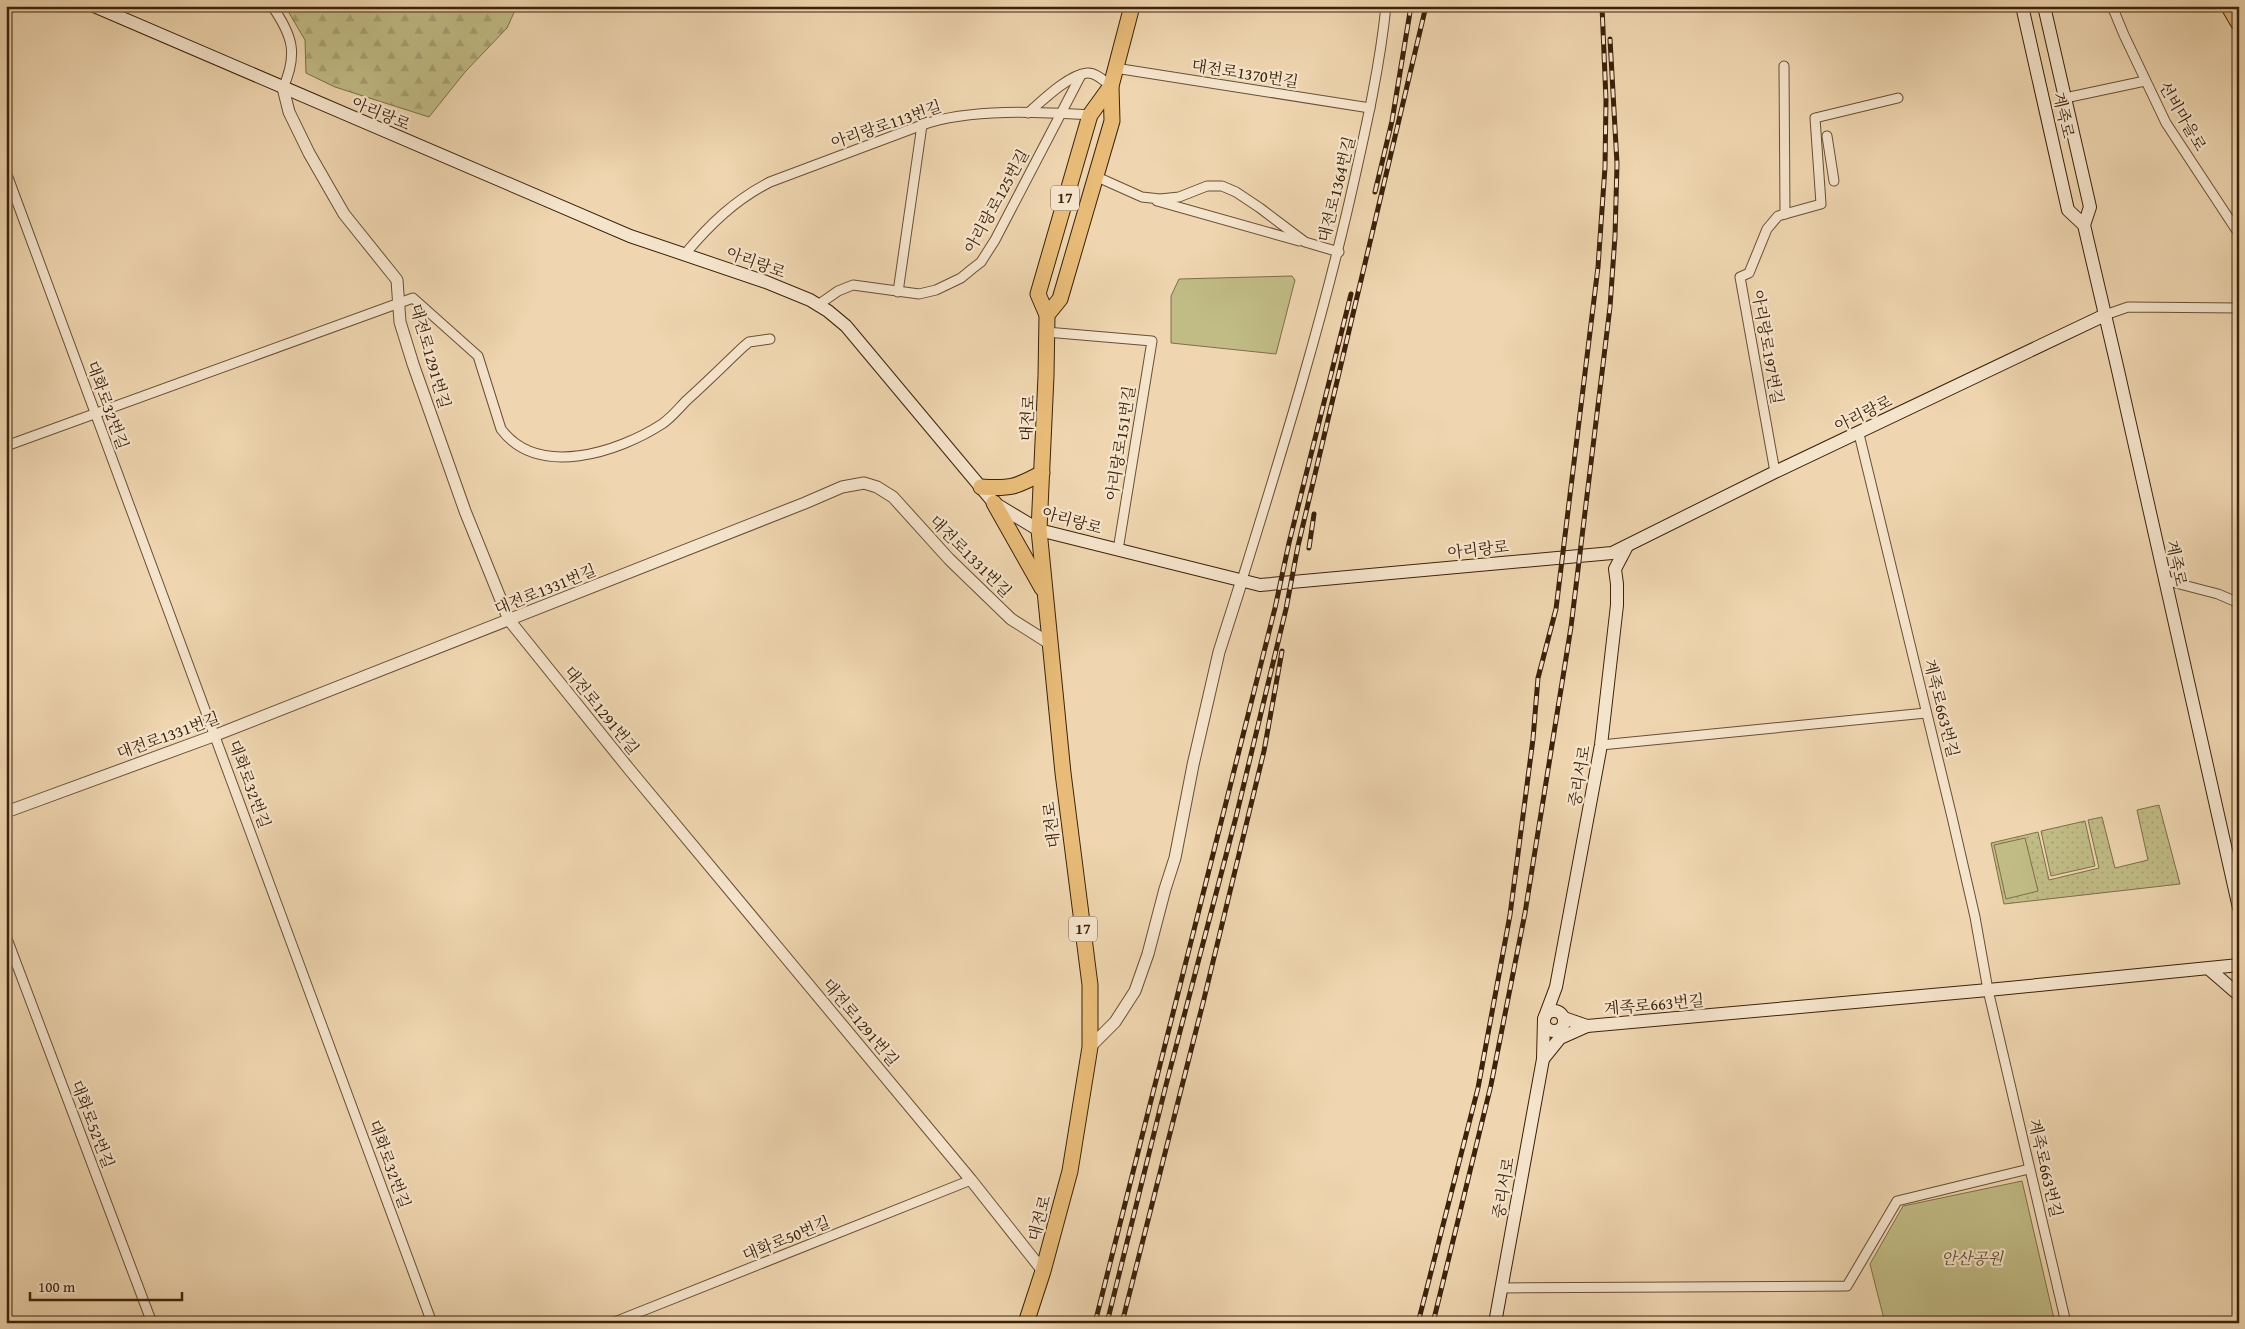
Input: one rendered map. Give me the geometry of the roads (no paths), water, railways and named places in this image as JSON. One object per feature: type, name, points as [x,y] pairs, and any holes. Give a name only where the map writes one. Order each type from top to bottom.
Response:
[{"type":"highway","points":[[2229,6],[2239,23]]},
{"type":"main road","name":"아리랑로","points":[[94,6],[630,236],[766,282],[818,305],[846,326],[994,503],[1040,530],[1260,585],[1612,553],[1626,548],[1775,472],[1859,434],[2105,315]]},
{"type":"main road","name":"대전로","points":[[1047,315],[1060,299],[1112,122],[1111,86],[1132,6]]},
{"type":"main road","name":"계족로","points":[[2022,6],[2068,210],[2084,225]]},
{"type":"main road","name":"계족로","points":[[2044,6],[2090,207],[2084,225],[2239,908]]},
{"type":"main road","name":"대전로","points":[[1026,1323],[1043,1271],[1070,1171],[1090,1047],[1090,985],[1073,861],[1049,644],[1040,530],[1047,315],[1038,294],[1090,115],[1111,86]]},
{"type":"main road","points":[[981,488],[1004,489],[1015,487],[1042,473]]},
{"type":"main road","points":[[994,503],[1045,592]]},
{"type":"main road","points":[[1596,554],[1615,569],[1626,548]]},
{"type":"main road","name":"중리서로","points":[[1557,991],[1601,745],[1618,584],[1615,569]]},
{"type":"main road","name":"계족로663번길","points":[[1583,1026],[1988,990],[2239,965]]},
{"type":"main road","points":[[2209,969],[2239,994]]},
{"type":"main road","points":[[1546,1055],[1544,1019],[1557,991]]},
{"type":"main road","points":[[1546,1055],[1560,1022],[1557,991]]},
{"type":"main road","points":[[1557,991],[1561,1004],[1583,1026]]},
{"type":"main road","points":[[1544,1019],[1550,1012],[1560,1022],[1583,1026]]},
{"type":"main road","points":[[1546,1055],[1560,1038],[1583,1026]]},
{"type":"main road","name":"중리서로","points":[[1495,1323],[1546,1055]]},
{"type":"street","points":[[272,6],[291,41],[292,68],[283,88]]},
{"type":"street","name":"대전로1364번길","points":[[1095,176],[1142,197],[1160,199],[1179,197],[1207,186],[1222,186],[1236,192],[1260,208],[1305,242],[1339,252],[1370,108],[1386,6]]},
{"type":"street","name":"선비마을로","points":[[2112,6],[2166,123],[2239,234]]},
{"type":"street","points":[[1784,66],[1785,214]]},
{"type":"street","name":"대전로1370번길","points":[[1115,68],[1370,108]]},
{"type":"street","points":[[1028,113],[1069,80],[1088,72],[1095,74],[1111,86]]},
{"type":"street","name":"아리랑로125번길","points":[[818,305],[838,291],[853,284],[919,294],[936,290],[961,278],[981,262],[995,240],[1082,75]]},
{"type":"street","points":[[2065,98],[2145,81]]},
{"type":"street","name":"대전로1291번길","points":[[283,88],[290,112],[308,153],[344,214],[397,280],[400,322],[413,364],[465,511],[509,620],[629,769],[971,1180],[1043,1271]]},
{"type":"street","name":"아리랑로197번길","points":[[1775,472],[1740,277],[1749,273],[1767,229],[1778,216],[1821,204],[1815,118],[1898,98]]},
{"type":"street","name":"아리랑로113번길","points":[[684,254],[709,226],[748,194],[770,182],[922,125],[937,120],[957,117],[1028,113],[1090,115]]},
{"type":"street","points":[[898,292],[922,125]]},
{"type":"street","points":[[1827,136],[1834,181]]},
{"type":"street","name":"대화로32번길","points":[[6,172],[95,415],[216,735],[432,1323]]},
{"type":"street","points":[[1142,197],[1305,242]]},
{"type":"street","points":[[1090,1047],[1115,1022],[1135,991],[1148,954],[1165,889],[1176,858],[1193,765],[1219,652],[1296,402],[1339,252]]},
{"type":"street","points":[[6,446],[413,298],[478,356],[501,429],[509,439],[531,451],[568,457],[594,455],[624,444],[663,424],[743,347],[750,342],[770,339]]},
{"type":"street","points":[[2105,315],[2128,307],[2239,308]]},
{"type":"street","name":"아리랑로151번길","points":[[1046,332],[1152,340],[1118,550]]},
{"type":"street","name":"계족로663번길","points":[[1859,434],[1975,917],[1988,990],[2066,1323]]},
{"type":"street","name":"대전로1331번길","points":[[6,812],[216,735],[796,507],[842,487],[864,483],[876,487],[893,497],[949,559],[1011,619],[1049,644]]},
{"type":"street","points":[[2164,580],[2218,594],[2239,603]]},
{"type":"street","points":[[1601,745],[1926,712]]},
{"type":"street","name":"대화로52번길","points":[[6,936],[152,1323]]},
{"type":"street","points":[[1502,1288],[1847,1286],[1898,1201],[2029,1169]]},
{"type":"street","name":"대화로50번길","points":[[612,1323],[971,1180]]},
{"type":"railway","points":[[1375,192],[1392,121],[1411,6]]},
{"type":"railway","points":[[1107,1323],[1166,1085],[1236,817],[1426,6]]},
{"type":"railway","points":[[1418,1323],[1478,1088],[1510,915],[1533,739],[1538,678],[1556,609],[1598,267],[1605,167],[1606,100],[1602,6]]},
{"type":"railway","points":[[1433,1323],[1491,1085],[1525,913],[1571,627],[1610,307],[1615,236],[1617,164],[1610,39]]},
{"type":"railway","points":[[1095,1323],[1275,608],[1289,543],[1351,294]]},
{"type":"railway","points":[[1309,548],[1314,514]]},
{"type":"railway","points":[[1122,1323],[1204,999],[1264,751],[1282,651]]},
{"type":"park label","name":"안산공원","points":[[1972,1258]]}]
